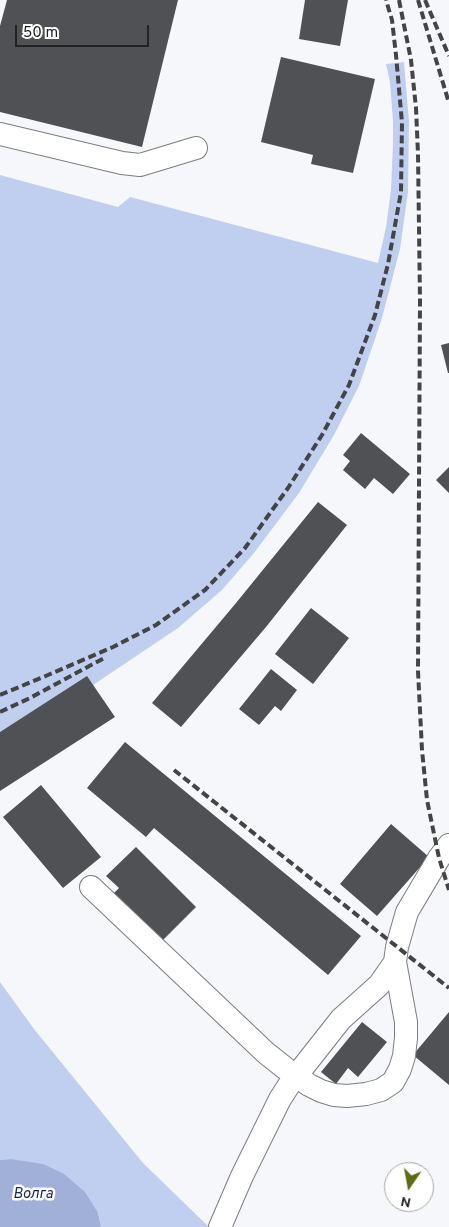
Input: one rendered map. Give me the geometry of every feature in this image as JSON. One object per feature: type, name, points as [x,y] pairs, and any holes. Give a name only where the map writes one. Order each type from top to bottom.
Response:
[{"type":"lane","points":[[0,134],[122,163],[140,165],[196,148]]},
{"type":"lane","points":[[92,887],[266,1053],[296,1076],[321,1091],[334,1095],[366,1094],[381,1090],[393,1082],[400,1069],[404,1056],[406,1022],[395,962],[397,947],[407,912],[435,864],[449,845]]},
{"type":"lane","points":[[220,1227],[242,1176],[280,1099],[289,1085],[341,1019],[379,985],[395,962]]},
{"type":"shaded area","points":[[404,62],[409,122],[408,192],[400,249],[382,318],[359,386],[334,435],[299,493],[254,553],[222,590],[178,628],[93,685],[87,677],[0,732],[0,175],[118,207],[130,197],[378,263],[386,227],[391,190],[393,143],[390,82],[386,64]]},
{"type":"shaded area","points":[[0,982],[34,1029],[143,1163],[209,1227],[101,1227],[98,1213],[10,1159],[0,1160]]},
{"type":"water","name":"Волга","points":[[10,1159],[43,1164],[64,1174],[85,1192],[98,1213],[101,1227],[0,1227],[0,1160]]},
{"type":"building","points":[[7,0],[178,0],[142,147],[0,112],[0,26]]},
{"type":"building","points":[[305,0],[348,0],[340,46],[299,39]]},
{"type":"building","points":[[281,57],[375,79],[353,173],[311,164],[313,155],[261,142]]},
{"type":"building","points":[[449,343],[449,373],[448,373],[441,345]]},
{"type":"building","points":[[361,433],[410,474],[393,494],[374,478],[365,489],[343,470],[350,461],[343,455]]},
{"type":"building","points":[[449,467],[449,493],[436,480]]},
{"type":"building","points":[[318,502],[347,525],[266,627],[181,727],[152,703]]},
{"type":"building","points":[[311,608],[349,638],[313,684],[275,654]]},
{"type":"building","points":[[271,669],[297,690],[281,711],[275,706],[259,725],[239,709]]},
{"type":"building","points":[[87,676],[115,717],[0,791],[0,732]]},
{"type":"building","points":[[125,742],[361,936],[328,975],[154,828],[146,837],[87,788]]},
{"type":"building","points":[[41,785],[101,857],[63,888],[3,817]]},
{"type":"building","points":[[391,824],[429,857],[377,916],[340,884]]},
{"type":"building","points":[[136,847],[196,907],[160,943],[112,895],[119,888],[106,876]]},
{"type":"building","points":[[449,1012],[449,1085],[413,1055]]},
{"type":"building","points":[[362,1022],[387,1042],[358,1077],[348,1068],[336,1084],[321,1072]]},
{"type":"railway","points":[[0,695],[113,647],[156,625],[205,590],[245,548],[288,488],[322,435],[349,385],[375,315],[388,264],[401,192],[402,123],[392,20],[386,0]]},
{"type":"railway","points":[[399,0],[411,60],[418,154],[420,301],[418,671],[422,750],[427,800],[439,858],[449,890]]},
{"type":"railway","points":[[418,0],[449,103]]},
{"type":"railway","points":[[425,0],[449,56]]},
{"type":"railway","points":[[0,712],[106,657]]},
{"type":"railway","points":[[174,770],[449,988]]}]
